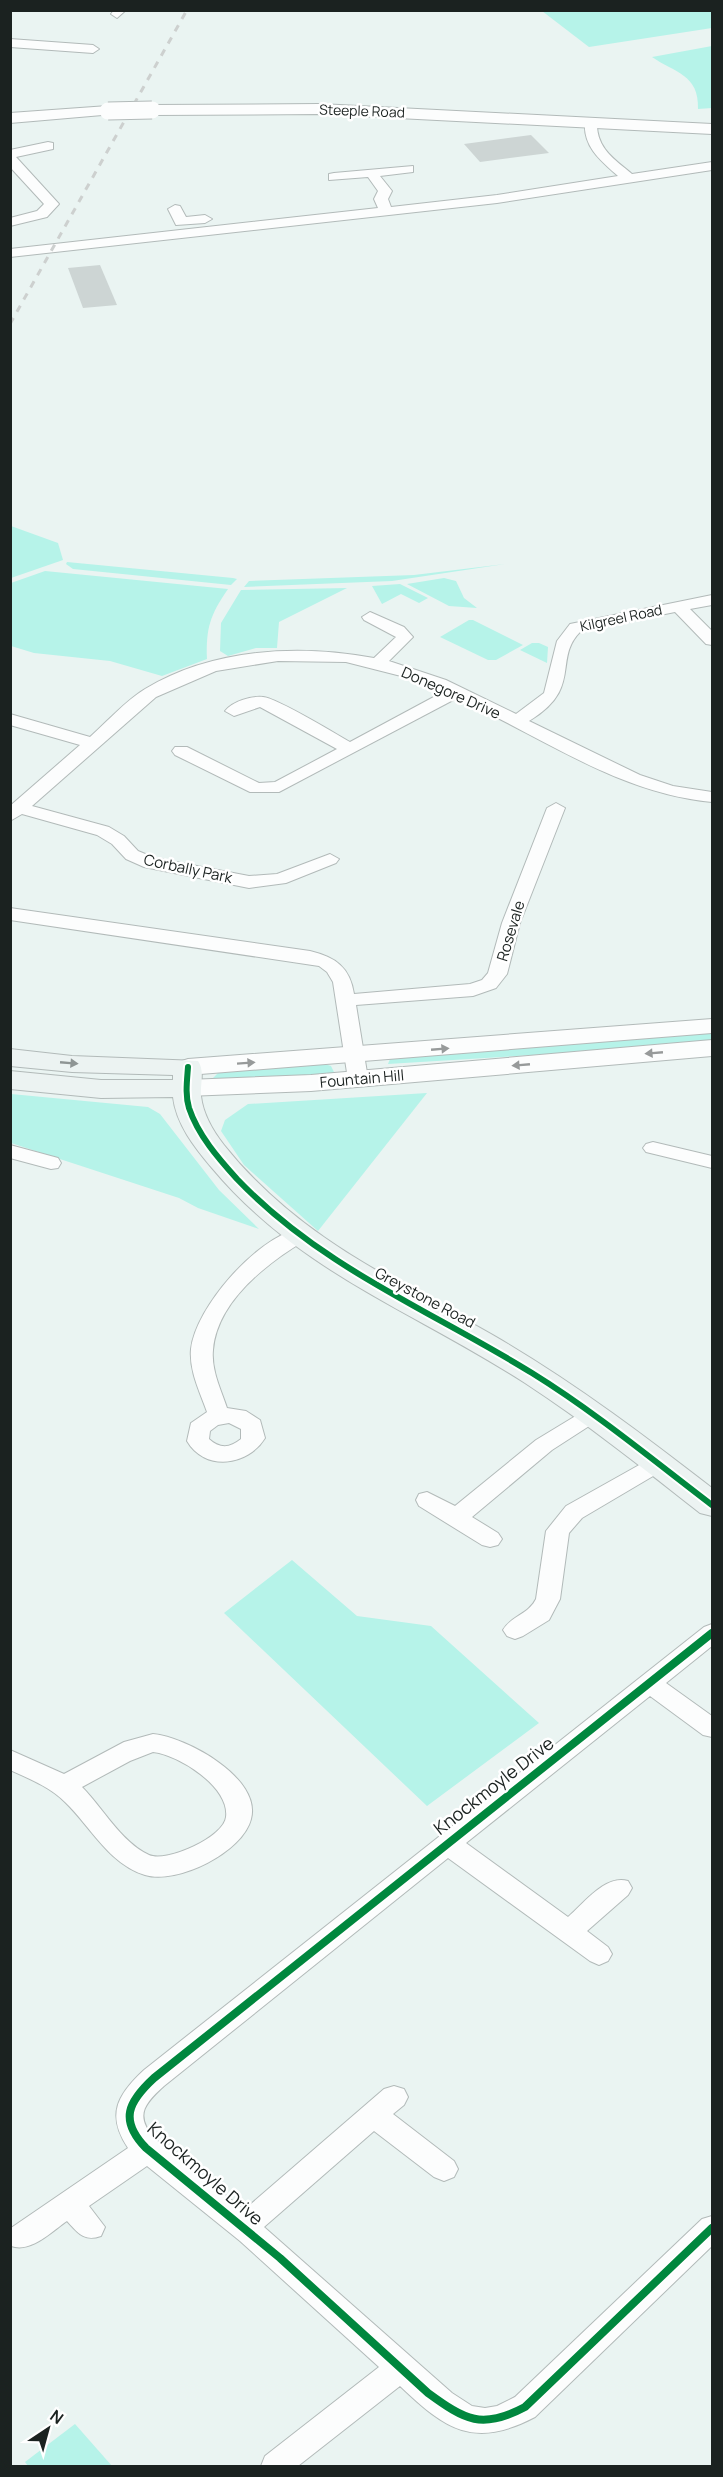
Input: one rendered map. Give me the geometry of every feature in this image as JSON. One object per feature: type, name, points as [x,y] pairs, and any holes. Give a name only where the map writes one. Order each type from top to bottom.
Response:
[{"type":"main road","name":"Fountain Hill","points":[[10,1057],[187,1078]]},
{"type":"main road","name":"Fountain Hill","points":[[10,1080],[102,1089],[187,1078]]},
{"type":"main road","name":"Greystone Road","points":[[187,1078],[190,1111],[204,1141],[243,1187],[297,1236],[354,1274],[485,1344],[592,1414],[712,1506]]},
{"type":"street","points":[[10,43],[93,48]]},
{"type":"street","name":"Steeple Road","points":[[10,118],[108,111],[320,109],[712,129]]},
{"type":"street","points":[[591,122],[589,132],[593,144],[630,180]]},
{"type":"street","points":[[10,222],[42,214],[52,204],[29,182],[11,155],[48,146]]},
{"type":"street","points":[[10,253],[386,212],[630,180],[712,166]]},
{"type":"street","points":[[334,177],[408,169]]},
{"type":"street","points":[[371,173],[385,191],[381,199],[386,212]]},
{"type":"street","points":[[175,208],[182,222],[232,217],[240,227]]},
{"type":"street","name":"Kilgreel Road","points":[[514,722],[541,704],[552,693],[565,639],[573,629],[588,623],[712,600]]},
{"type":"street","points":[[678,606],[712,640]]},
{"type":"street","points":[[370,617],[401,632],[405,637],[378,663]]},
{"type":"street","name":"Donegore Drive","points":[[15,812],[150,693],[172,682],[215,667],[255,658],[293,655],[337,657],[378,663],[409,672],[644,784],[684,794],[712,797]]},
{"type":"street","points":[[181,751],[248,785],[271,789],[279,787],[455,692]]},
{"type":"street","points":[[234,711],[254,701],[267,704],[350,749]]},
{"type":"street","points":[[10,719],[91,743]]},
{"type":"street","name":"Rosevale","points":[[346,1000],[469,990],[492,981],[498,971],[511,923],[556,808]]},
{"type":"street","name":"Corbally Park","points":[[15,812],[103,831],[118,840],[132,855],[150,863],[243,881],[274,880],[330,859]]},
{"type":"street","points":[[10,914],[321,960],[332,965],[339,973],[357,1067]]},
{"type":"street","name":"Fountain Hill","points":[[357,1067],[712,1026]]},
{"type":"street","name":"Fountain Hill","points":[[187,1078],[712,1048]]},
{"type":"street","points":[[653,1148],[712,1162]]},
{"type":"street","points":[[13,1155],[51,1163]]},
{"type":"street","points":[[219,1416],[202,1360],[202,1349],[208,1326],[223,1300],[250,1272],[285,1242],[297,1236]]},
{"type":"street","points":[[456,1518],[544,1445],[592,1414]]},
{"type":"street","points":[[515,1629],[541,1614],[548,1599],[558,1531],[568,1519],[605,1492],[657,1463]]},
{"type":"street","points":[[427,1500],[490,1539]]},
{"type":"street","name":"Knockmoyle Drive","points":[[712,1633],[447,1843],[136,2096],[129,2111],[130,2124],[136,2136],[149,2149],[245,2227],[457,2415],[476,2422],[492,2423],[508,2417],[538,2396],[712,2228]]},
{"type":"street","points":[[649,1683],[712,1728]]},
{"type":"street","points":[[10,1759],[63,1786],[104,1826],[129,1857],[153,1868],[170,1867],[187,1862],[229,1833],[240,1816],[231,1790],[219,1776],[194,1756],[165,1744],[146,1744],[63,1786]]},
{"type":"street","name":"Knockmoyle Drive","points":[[447,1843],[599,1954]]},
{"type":"street","points":[[570,1931],[619,1888]]},
{"type":"street","name":"Knockmoyle Drive","points":[[245,2227],[384,2106],[444,2169]]},
{"type":"street","name":"Knockmoyle Drive","points":[[21,2237],[149,2149]]},
{"type":"street","points":[[70,2205],[91,2227]]},
{"type":"street","points":[[276,2466],[401,2367]]},
{"type":"green space","points":[[542,11],[712,11],[712,28],[589,47]]},
{"type":"green space","points":[[712,46],[712,108],[698,109],[697,97],[690,81],[652,57]]},
{"type":"green space","points":[[11,526],[58,543],[63,560],[11,578]]},
{"type":"green space","points":[[67,562],[237,579],[231,585],[73,569],[66,564]]},
{"type":"green space","points":[[505,564],[392,581],[244,587],[249,581],[414,575]]},
{"type":"green space","points":[[45,571],[228,589],[210,622],[207,659],[162,676],[110,661],[34,653],[11,646],[11,583]]},
{"type":"green space","points":[[444,578],[456,581],[464,598],[477,608],[449,606],[407,584]]},
{"type":"green space","points":[[400,584],[428,598],[419,603],[401,594],[382,604],[372,586]]},
{"type":"green space","points":[[347,588],[279,622],[277,648],[256,648],[228,656],[220,651],[221,623],[241,590]]},
{"type":"green space","points":[[469,620],[523,645],[496,660],[488,660],[440,637]]},
{"type":"green space","points":[[532,643],[548,647],[547,663],[520,650]]},
{"type":"green space","points":[[712,1033],[712,1041],[664,1047],[388,1064],[390,1059]]},
{"type":"green space","points":[[325,1064],[331,1066],[334,1072],[329,1075],[214,1081],[212,1079],[218,1073]]},
{"type":"green space","points":[[427,1093],[318,1231],[244,1165],[221,1131],[225,1120],[248,1104]]},
{"type":"green space","points":[[11,1094],[148,1107],[160,1114],[219,1190],[259,1229],[198,1208],[179,1198],[11,1143]]},
{"type":"green space","points":[[292,1560],[357,1616],[431,1626],[539,1723],[427,1806],[224,1613]]},
{"type":"green space","points":[[75,2424],[112,2466],[28,2466],[25,2462]]},
{"type":"building","points":[[531,135],[549,153],[480,162],[464,144]]},
{"type":"building","points":[[100,265],[117,305],[83,308],[68,268]]},
{"type":"railway","points":[[10,324],[187,10]]},
{"type":"cycle path","points":[[188,1067],[188,1101],[194,1121],[213,1151],[263,1206],[335,1261],[494,1350],[557,1389],[647,1454],[712,1505]]},
{"type":"cycle path","points":[[712,1633],[154,2078],[135,2098],[129,2116],[133,2132],[154,2156],[219,2206],[280,2258],[428,2393],[453,2411],[474,2420],[497,2420],[525,2407],[712,2228]]}]
